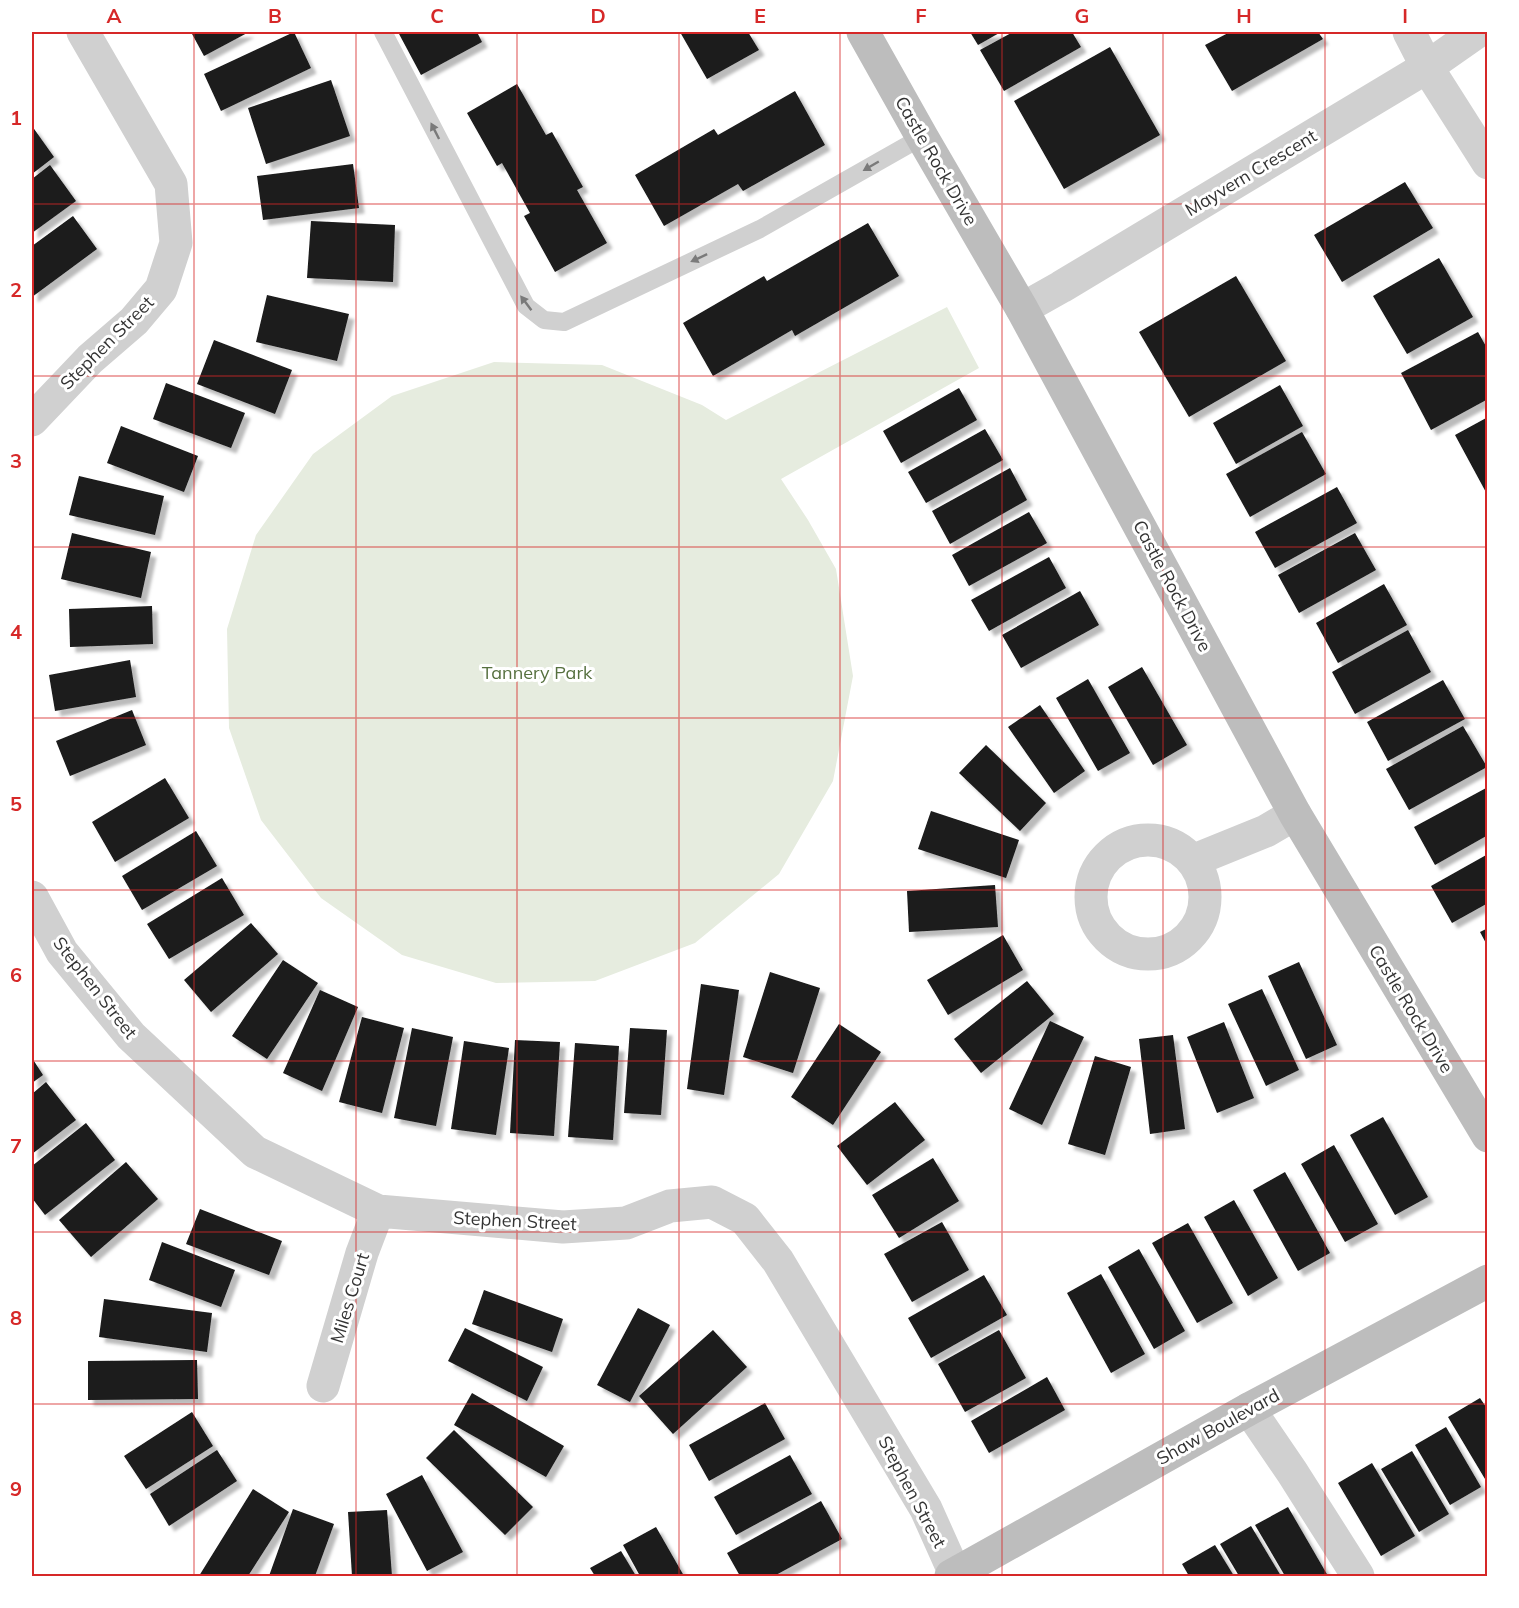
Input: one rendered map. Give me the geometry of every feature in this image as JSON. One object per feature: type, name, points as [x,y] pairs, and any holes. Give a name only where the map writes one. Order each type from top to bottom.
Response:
[{"type":"street","name":"Stephen Street","points":[[32,420],[90,359],[134,321],[161,289],[176,243],[171,184],[83,32]]},
{"type":"street","name":"Castle Rock Drive","points":[[863,32],[1022,309],[1295,814],[1488,1136]]},
{"type":"street","points":[[1409,32],[1427,67],[1488,163]]},
{"type":"street","name":"Mayvern Crescent","points":[[1022,309],[1427,67],[1477,32]]},
{"type":"street","points":[[1192,861],[1266,831],[1295,814]]},
{"type":"street","name":"Stephen Street","points":[[32,897],[63,952],[131,1036],[255,1152],[378,1211],[563,1227],[626,1223],[670,1206],[712,1202],[745,1218],[778,1261],[926,1509],[954,1576]]},
{"type":"street","name":"Miles Court","points":[[324,1386],[362,1253],[378,1211]]},
{"type":"street","name":"Shaw Boulevard","points":[[954,1576],[1249,1409],[1488,1281]]},
{"type":"street","points":[[1249,1409],[1293,1472],[1358,1576]]},
{"type":"lane","points":[[383,32],[526,306],[544,320],[564,322],[760,229],[922,137]]},
{"type":"green space","name":"Tannery Park","points":[[947,307],[979,368],[781,479],[836,569],[853,676],[833,781],[779,874],[695,943],[595,981],[496,983],[402,955],[321,898],[261,820],[229,728],[227,629],[256,535],[313,454],[392,396],[494,362],[602,365],[702,405],[726,420]]},
{"type":"building","points":[[191,32],[249,32],[204,56]]},
{"type":"building","points":[[294,32],[311,68],[221,111],[204,74]]},
{"type":"building","points":[[398,32],[477,32],[482,42],[421,75]]},
{"type":"building","points":[[680,32],[748,32],[759,50],[707,79]]},
{"type":"building","points":[[970,32],[1001,32],[978,45]]},
{"type":"building","points":[[1013,32],[1072,32],[1081,47],[1004,91],[980,50]]},
{"type":"building","points":[[1230,32],[1318,32],[1323,39],[1232,91],[1205,45]]},
{"type":"building","points":[[1110,47],[1160,135],[1064,189],[1014,101]]},
{"type":"building","points":[[331,80],[350,136],[266,164],[248,108]]},
{"type":"building","points":[[517,84],[546,135],[552,132],[583,187],[577,190],[607,243],[555,272],[524,216],[530,213],[502,163],[497,166],[467,113]]},
{"type":"building","points":[[795,91],[825,145],[743,191],[738,184],[664,226],[635,175],[714,129],[718,135]]},
{"type":"building","points":[[32,126],[54,157],[32,174]]},
{"type":"building","points":[[353,164],[359,208],[263,220],[257,176]]},
{"type":"building","points":[[50,165],[76,201],[32,233],[32,179]]},
{"type":"building","points":[[1405,182],[1433,228],[1342,282],[1314,235]]},
{"type":"building","points":[[73,216],[97,249],[32,297],[32,246]]},
{"type":"building","points":[[311,221],[395,225],[393,282],[307,278]]},
{"type":"building","points":[[868,223],[899,276],[795,336],[792,330],[713,376],[683,323],[764,276],[767,281]]},
{"type":"building","points":[[1439,258],[1473,317],[1407,354],[1373,296]]},
{"type":"building","points":[[1236,276],[1286,361],[1189,417],[1139,332]]},
{"type":"building","points":[[267,295],[349,314],[337,361],[256,342]]},
{"type":"building","points":[[1478,332],[1488,350],[1488,399],[1431,430],[1401,373]]},
{"type":"building","points":[[214,340],[292,370],[275,414],[197,384]]},
{"type":"building","points":[[166,383],[245,413],[231,448],[153,419]]},
{"type":"building","points":[[1280,385],[1303,426],[1236,464],[1213,423]]},
{"type":"building","points":[[959,388],[977,420],[901,463],[883,431]]},
{"type":"building","points":[[1488,417],[1488,496],[1455,435]]},
{"type":"building","points":[[121,426],[198,456],[184,492],[107,463]]},
{"type":"building","points":[[985,429],[1003,460],[926,503],[908,472]]},
{"type":"building","points":[[1302,432],[1326,474],[1250,517],[1226,474]]},
{"type":"building","points":[[1010,468],[1027,500],[950,544],[932,511]]},
{"type":"building","points":[[79,476],[164,496],[155,535],[69,515]]},
{"type":"building","points":[[1337,487],[1357,523],[1275,568],[1255,532]]},
{"type":"building","points":[[1029,512],[1047,543],[969,586],[952,555]]},
{"type":"building","points":[[72,533],[151,552],[141,598],[61,579]]},
{"type":"building","points":[[1355,533],[1376,570],[1299,613],[1278,575]]},
{"type":"building","points":[[1049,557],[1066,588],[989,631],[971,600]]},
{"type":"building","points":[[1384,584],[1407,625],[1338,663],[1316,623]]},
{"type":"building","points":[[1080,591],[1099,625],[1021,668],[1002,635]]},
{"type":"building","points":[[152,606],[153,644],[70,647],[69,609]]},
{"type":"building","points":[[1408,630],[1431,672],[1355,714],[1332,672]]},
{"type":"building","points":[[130,660],[136,697],[55,711],[49,675]]},
{"type":"building","points":[[1142,667],[1187,745],[1153,765],[1108,687]]},
{"type":"building","points":[[1088,679],[1130,753],[1098,771],[1056,698]]},
{"type":"building","points":[[1443,680],[1465,719],[1388,761],[1367,722]]},
{"type":"building","points":[[1040,705],[1085,771],[1054,793],[1008,727]]},
{"type":"building","points":[[132,710],[146,745],[70,776],[56,741]]},
{"type":"building","points":[[1463,726],[1487,767],[1409,810],[1386,769]]},
{"type":"building","points":[[986,745],[1046,803],[1020,831],[959,773]]},
{"type":"building","points":[[165,778],[189,818],[115,862],[92,822]]},
{"type":"building","points":[[1488,787],[1488,835],[1435,865],[1414,827]]},
{"type":"building","points":[[931,811],[1019,840],[1006,878],[918,849]]},
{"type":"building","points":[[196,831],[217,866],[142,910],[122,876]]},
{"type":"building","points":[[1488,854],[1488,903],[1452,923],[1431,886]]},
{"type":"building","points":[[222,878],[244,915],[169,959],[147,924]]},
{"type":"building","points":[[995,885],[998,927],[909,932],[907,891]]},
{"type":"building","points":[[251,923],[278,954],[211,1012],[184,980]]},
{"type":"building","points":[[1488,928],[1488,947],[1480,932]]},
{"type":"building","points":[[1003,935],[1023,970],[948,1015],[927,980]]},
{"type":"building","points":[[283,960],[318,983],[267,1059],[232,1036]]},
{"type":"building","points":[[1299,962],[1337,1045],[1306,1059],[1268,976]]},
{"type":"building","points":[[770,972],[820,988],[793,1073],[743,1057]]},
{"type":"building","points":[[1027,981],[1054,1014],[981,1073],[954,1039]]},
{"type":"building","points":[[701,984],[739,990],[724,1095],[687,1089]]},
{"type":"building","points":[[1262,989],[1299,1070],[1266,1086],[1228,1004]]},
{"type":"building","points":[[320,990],[358,1007],[322,1091],[283,1073]]},
{"type":"building","points":[[362,1017],[404,1028],[382,1113],[339,1102]]},
{"type":"building","points":[[1050,1021],[1084,1037],[1042,1125],[1009,1109]]},
{"type":"building","points":[[1224,1022],[1254,1098],[1217,1113],[1187,1037]]},
{"type":"building","points":[[839,1024],[881,1052],[833,1125],[791,1097]]},
{"type":"building","points":[[412,1028],[453,1037],[436,1126],[394,1118]]},
{"type":"building","points":[[630,1028],[667,1030],[661,1115],[624,1113]]},
{"type":"building","points":[[1173,1035],[1185,1129],[1150,1134],[1139,1039]]},
{"type":"building","points":[[515,1040],[560,1042],[554,1136],[510,1133]]},
{"type":"building","points":[[464,1041],[509,1048],[496,1135],[451,1129]]},
{"type":"building","points":[[575,1043],[619,1046],[613,1140],[568,1137]]},
{"type":"building","points":[[1095,1056],[1131,1067],[1105,1155],[1068,1144]]},
{"type":"building","points":[[32,1058],[43,1075],[32,1083]]},
{"type":"building","points":[[46,1082],[76,1120],[32,1154],[32,1094]]},
{"type":"building","points":[[895,1102],[925,1140],[867,1185],[837,1146]]},
{"type":"building","points":[[1383,1117],[1428,1197],[1395,1215],[1350,1135]]},
{"type":"building","points":[[86,1123],[115,1160],[45,1215],[32,1198],[32,1166]]},
{"type":"building","points":[[1334,1145],[1378,1224],[1345,1242],[1301,1164]]},
{"type":"building","points":[[933,1158],[959,1201],[899,1238],[872,1195]]},
{"type":"building","points":[[126,1162],[158,1199],[91,1257],[59,1220]]},
{"type":"building","points":[[1285,1172],[1330,1253],[1298,1271],[1253,1190]]},
{"type":"building","points":[[1234,1200],[1278,1278],[1248,1296],[1204,1217]]},
{"type":"building","points":[[200,1209],[282,1241],[269,1275],[186,1244]]},
{"type":"building","points":[[942,1222],[969,1270],[912,1302],[884,1254]]},
{"type":"building","points":[[1188,1223],[1233,1303],[1197,1323],[1152,1243]]},
{"type":"building","points":[[162,1242],[235,1270],[221,1307],[149,1280]]},
{"type":"building","points":[[1139,1249],[1185,1331],[1154,1349],[1108,1267]]},
{"type":"building","points":[[1101,1274],[1145,1354],[1111,1373],[1067,1293]]},
{"type":"building","points":[[984,1275],[1007,1315],[931,1358],[908,1318]]},
{"type":"building","points":[[484,1290],[563,1319],[552,1352],[472,1324]]},
{"type":"building","points":[[104,1299],[212,1313],[207,1352],[99,1337]]},
{"type":"building","points":[[638,1308],[670,1325],[630,1402],[597,1385]]},
{"type":"building","points":[[465,1328],[543,1367],[527,1401],[448,1361]]},
{"type":"building","points":[[713,1330],[747,1367],[673,1434],[639,1396]]},
{"type":"building","points":[[999,1330],[1026,1378],[965,1412],[938,1364]]},
{"type":"building","points":[[197,1360],[198,1399],[88,1400],[88,1361]]},
{"type":"building","points":[[1047,1377],[1065,1410],[989,1453],[971,1421]]},
{"type":"building","points":[[472,1393],[564,1446],[546,1477],[454,1425]]},
{"type":"building","points":[[1480,1398],[1488,1410],[1488,1484],[1448,1417]]},
{"type":"building","points":[[765,1403],[785,1439],[709,1481],[689,1445]]},
{"type":"building","points":[[192,1412],[213,1446],[146,1489],[124,1456]]},
{"type":"building","points":[[1446,1427],[1481,1487],[1450,1505],[1415,1445]]},
{"type":"building","points":[[454,1430],[533,1507],[505,1535],[426,1458]]},
{"type":"building","points":[[217,1450],[237,1481],[169,1526],[150,1494]]},
{"type":"building","points":[[1412,1451],[1449,1514],[1419,1532],[1381,1469]]},
{"type":"building","points":[[790,1455],[812,1494],[736,1535],[714,1497]]},
{"type":"building","points":[[1372,1463],[1415,1536],[1381,1556],[1338,1483]]},
{"type":"building","points":[[422,1475],[463,1552],[427,1571],[386,1494]]},
{"type":"building","points":[[253,1489],[289,1512],[248,1576],[199,1576]]},
{"type":"building","points":[[821,1501],[842,1539],[774,1576],[740,1576],[727,1553]]},
{"type":"building","points":[[1288,1507],[1328,1576],[1285,1576],[1255,1525]]},
{"type":"building","points":[[293,1509],[334,1524],[315,1576],[269,1576]]},
{"type":"building","points":[[387,1510],[392,1576],[352,1576],[348,1512]]},
{"type":"building","points":[[1251,1526],[1281,1576],[1239,1576],[1220,1544]]},
{"type":"building","points":[[656,1527],[684,1576],[640,1576],[623,1545]]},
{"type":"building","points":[[1215,1545],[1234,1576],[1189,1576],[1182,1564]]},
{"type":"building","points":[[621,1551],[636,1576],[595,1576],[590,1568]]}]
